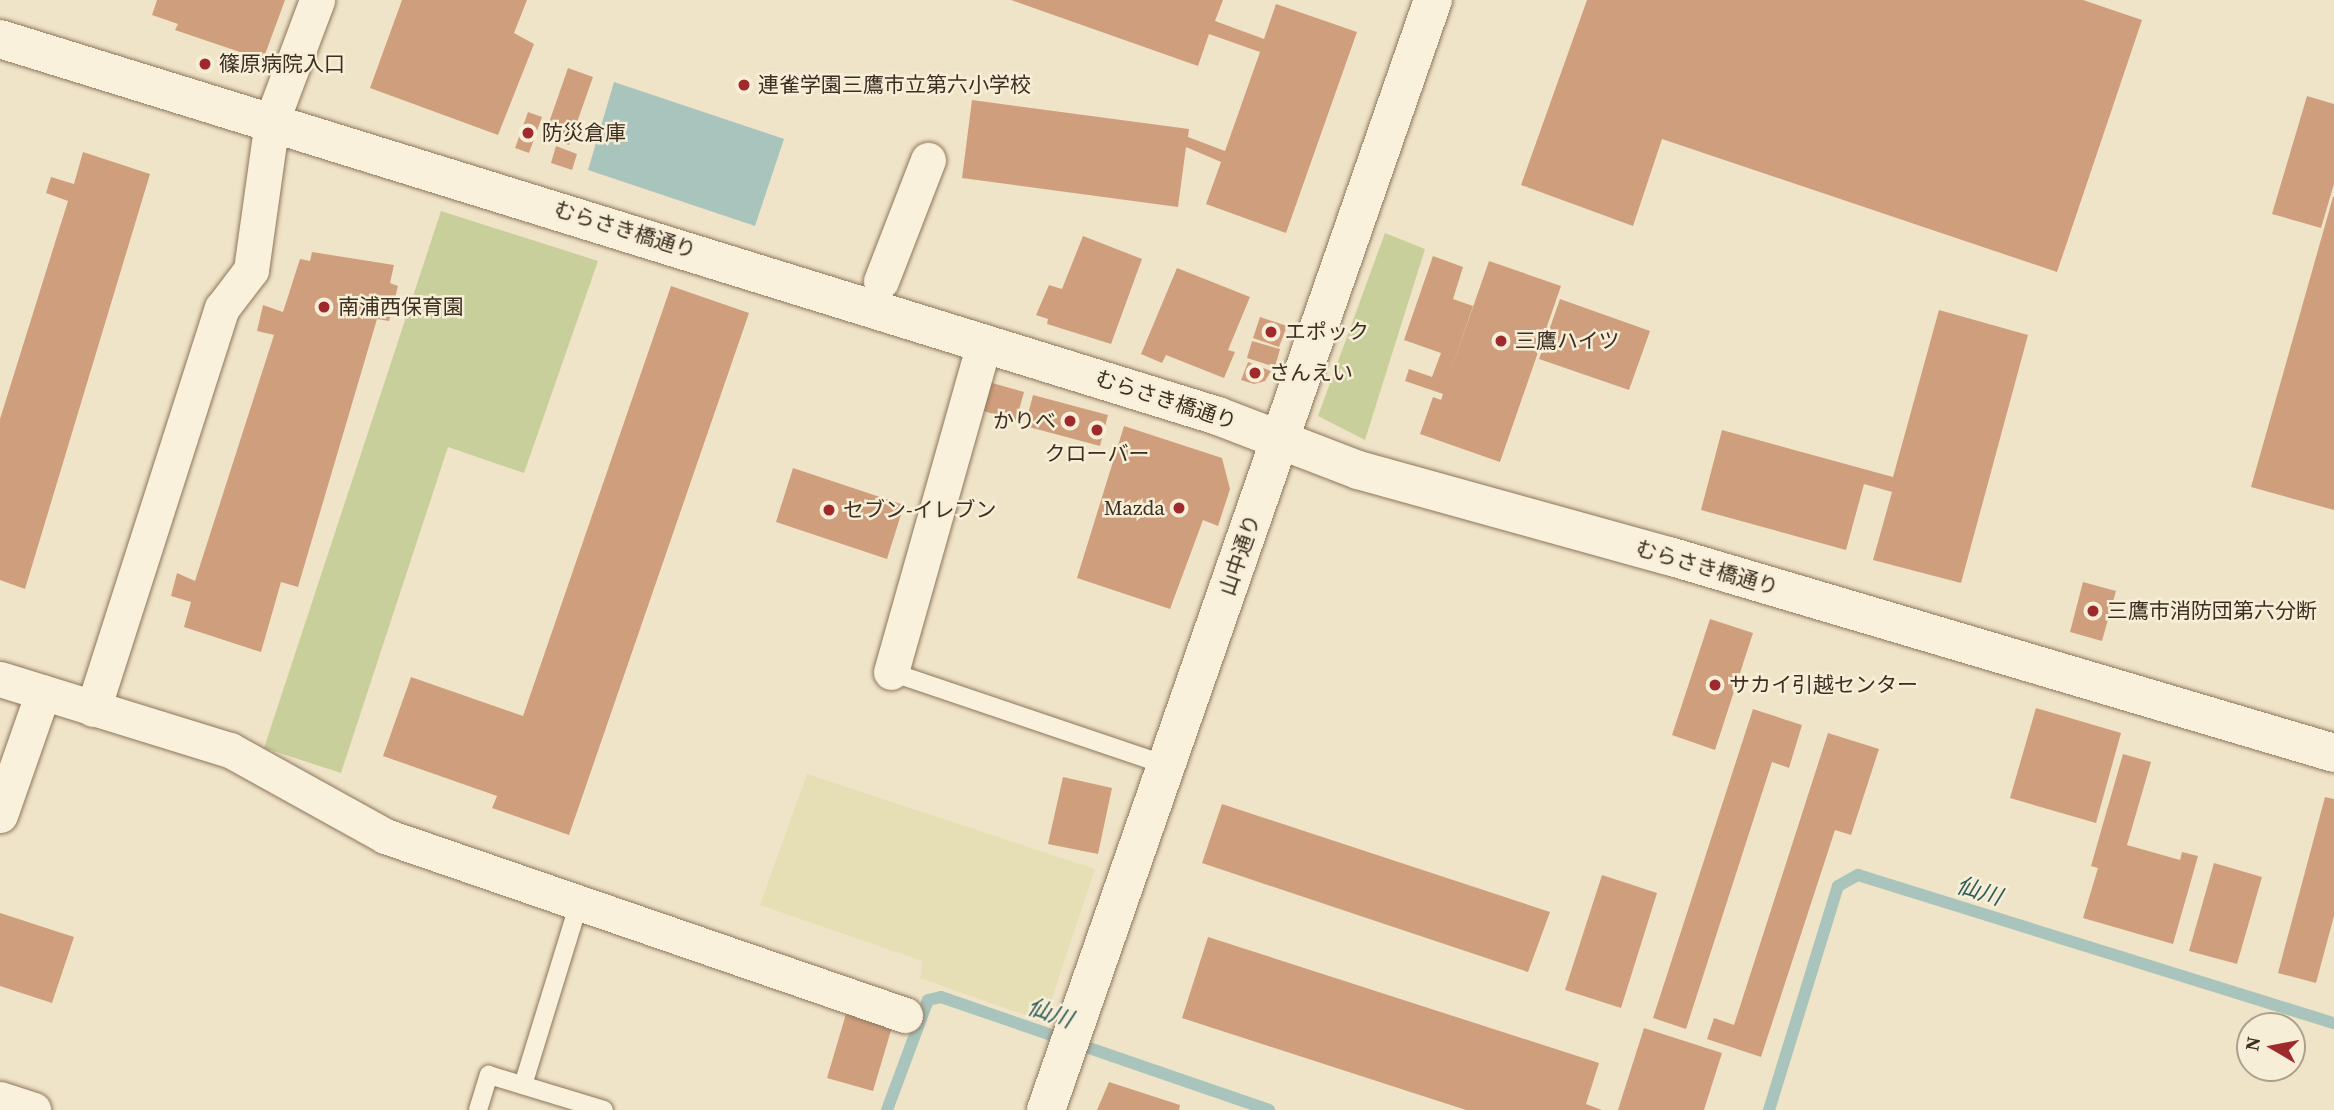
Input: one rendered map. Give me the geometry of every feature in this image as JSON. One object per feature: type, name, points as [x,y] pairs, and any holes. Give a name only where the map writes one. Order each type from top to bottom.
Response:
[{"type":"street","points":[[93,709],[222,308],[251,270],[272,120],[317,0]]},
{"type":"street","name":"山中通り","points":[[1046,1110],[1433,0]]},
{"type":"street","name":"むらさき橋通り","points":[[0,39],[272,120],[984,343],[1280,439],[1358,470],[1669,556],[2334,753]]},
{"type":"street","points":[[881,281],[928,160]]},
{"type":"street","points":[[891,672],[984,343]]},
{"type":"street","points":[[0,679],[230,750],[384,836],[905,1014]]},
{"type":"street","points":[[0,815],[43,692]]},
{"type":"street","points":[[0,1099],[33,1110]]},
{"type":"lane","points":[[891,672],[1166,765]]},
{"type":"lane","points":[[523,1085],[579,903]]},
{"type":"lane","points":[[478,1110],[489,1074],[604,1110]]},
{"type":"shaded area","points":[[807,774],[1095,869],[1044,1022],[920,978],[922,961],[760,905]]},
{"type":"green space","points":[[441,211],[598,261],[524,473],[448,447],[341,773],[264,748]]},
{"type":"green space","points":[[1385,233],[1425,249],[1365,440],[1318,416]]},
{"type":"water","points":[[614,82],[784,139],[755,226],[588,170]]},
{"type":"building","points":[[157,0],[285,0],[263,60],[175,30],[178,24],[152,15]]},
{"type":"building","points":[[402,0],[527,0],[514,33],[534,44],[498,135],[370,88]]},
{"type":"building","points":[[1011,0],[1223,0],[1215,21],[1264,39],[1276,4],[1357,32],[1286,233],[1206,204],[1221,162],[1186,147],[1178,207],[962,178],[972,100],[1189,129],[1188,137],[1225,151],[1260,52],[1209,34],[1198,66]]},
{"type":"building","points":[[1587,0],[2083,0],[2142,20],[2057,272],[1662,139],[1633,226],[1521,185]]},
{"type":"building","points":[[568,68],[593,77],[569,145],[544,137]]},
{"type":"building","points":[[2307,96],[2334,104],[2334,184],[2321,228],[2272,214]]},
{"type":"building","name":"防災倉庫","points":[[528,112],[542,117],[529,153],[515,148]]},
{"type":"building","points":[[556,146],[577,154],[572,170],[551,163]]},
{"type":"building","points":[[83,152],[150,174],[25,589],[0,580],[0,419],[68,201],[46,193],[51,177],[74,184]]},
{"type":"building","points":[[2334,197],[2334,510],[2251,487]]},
{"type":"building","points":[[1083,236],[1142,259],[1111,344],[1047,324],[1048,319],[1036,315],[1049,285],[1062,289]]},
{"type":"building","points":[[312,252],[394,265],[390,283],[398,286],[389,321],[377,319],[298,587],[281,582],[261,652],[184,627],[191,602],[171,596],[177,573],[195,581],[274,335],[257,331],[263,305],[283,312],[300,259],[310,261]]},
{"type":"building","name":"三鷹ハイツ","points":[[1433,256],[1463,267],[1453,299],[1473,306],[1449,376],[1489,261],[1561,286],[1500,462],[1420,434],[1433,397],[1441,400],[1443,394],[1405,381],[1409,369],[1432,377],[1441,353],[1404,340]]},
{"type":"building","points":[[1177,268],[1250,297],[1228,350],[1235,352],[1224,378],[1166,355],[1162,363],[1141,354]]},
{"type":"building","points":[[671,286],[749,313],[569,835],[492,808],[497,796],[383,756],[411,677],[523,716]]},
{"type":"building","points":[[1560,299],[1650,331],[1629,390],[1539,359]]},
{"type":"building","points":[[1939,310],[2028,335],[1961,583],[1873,560],[1892,492],[1864,484],[1846,550],[1701,510],[1722,430],[1893,477]]},
{"type":"building","points":[[1260,317],[1287,326],[1279,347],[1253,338]]},
{"type":"building","points":[[1252,341],[1280,349],[1275,367],[1247,358]]},
{"type":"building","points":[[1248,362],[1271,371],[1265,381],[1254,384],[1241,380]]},
{"type":"building","points":[[985,381],[1024,392],[1016,421],[977,409]]},
{"type":"building","points":[[1033,395],[1108,415],[1100,446],[1025,426]]},
{"type":"building","points":[[1124,426],[1222,458],[1230,489],[1218,526],[1203,520],[1170,609],[1077,578]]},
{"type":"building","points":[[793,468],[904,505],[887,559],[776,522]]},
{"type":"building","name":"三鷹市消防団第六分断","points":[[2083,582],[2116,591],[2102,641],[2070,632]]},
{"type":"building","points":[[1710,619],[1753,633],[1715,750],[1672,735]]},
{"type":"building","points":[[2036,708],[2121,733],[2096,823],[2010,798]]},
{"type":"building","points":[[1753,709],[1802,725],[1789,768],[1772,762],[1686,1029],[1653,1018]]},
{"type":"building","points":[[1828,733],[1879,749],[1851,835],[1835,830],[1761,1057],[1707,1039],[1714,1018],[1734,1025]]},
{"type":"building","points":[[2123,754],[2151,762],[2127,845],[2180,860],[2182,852],[2198,856],[2173,944],[2083,918],[2098,868],[2091,866]]},
{"type":"building","points":[[1063,777],[1112,788],[1098,854],[1048,844]]},
{"type":"building","points":[[2325,797],[2334,799],[2334,916],[2316,983],[2278,973]]},
{"type":"building","points":[[1222,804],[1550,912],[1528,972],[1202,863]]},
{"type":"building","points":[[2214,863],[2262,877],[2237,964],[2189,951]]},
{"type":"building","points":[[1602,875],[1657,893],[1621,1008],[1565,990]]},
{"type":"building","points":[[0,913],[74,937],[52,1003],[0,986]]},
{"type":"building","points":[[1208,937],[1599,1063],[1586,1104],[1602,1110],[1466,1110],[1182,1018]]},
{"type":"building","points":[[846,1014],[892,1027],[873,1091],[827,1078]]},
{"type":"building","points":[[1644,1028],[1722,1053],[1704,1110],[1618,1110]]},
{"type":"building","points":[[1109,1082],[1180,1105],[1179,1110],[1097,1110]]},
{"type":"waterway","name":"仙川","points":[[1769,1110],[1838,886],[1858,875],[2334,1023]]},
{"type":"waterway","name":"仙川","points":[[887,1110],[928,1000],[941,997],[1269,1110]]},
{"type":"place","name":"篠原病院入口","points":[[205,64]]},
{"type":"place","name":"連雀学園三鷹市立第六小学校","points":[[744,85]]},
{"type":"place","name":"防災倉庫","points":[[528,133]]},
{"type":"place","name":"南浦西保育園","points":[[324,307]]},
{"type":"place","name":"エポック","points":[[1271,332]]},
{"type":"place","name":"三鷹ハイツ","points":[[1501,341]]},
{"type":"place","name":"さんえい","points":[[1255,373]]},
{"type":"place","name":"かりべ","points":[[1070,421]]},
{"type":"place","name":"クローバー","points":[[1097,430]]},
{"type":"place","name":"Mazda","points":[[1179,508]]},
{"type":"place","name":"セブン-イレブン","points":[[829,510]]},
{"type":"place","name":"三鷹市消防団第六分断","points":[[2093,611]]},
{"type":"place","name":"サカイ引越センター","points":[[1715,685]]}]
